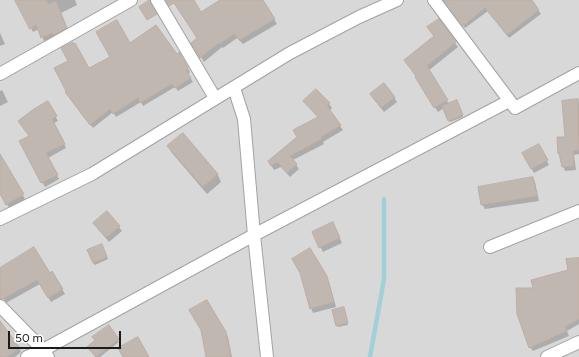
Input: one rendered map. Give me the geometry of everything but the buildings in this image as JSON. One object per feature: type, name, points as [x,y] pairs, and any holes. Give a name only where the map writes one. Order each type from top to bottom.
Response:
[{"type":"street","points":[[0,74],[131,0]]},
{"type":"street","points":[[157,0],[215,98]]},
{"type":"street","points":[[0,219],[92,174],[290,53],[358,17],[397,0]]},
{"type":"street","points":[[434,0],[515,108],[579,73]]},
{"type":"street","points":[[234,88],[244,119],[254,236],[267,357]]},
{"type":"street","points":[[27,357],[46,353],[254,236],[509,101]]},
{"type":"street","points":[[490,248],[579,211]]},
{"type":"street","points":[[0,306],[46,353]]},
{"type":"street","points":[[547,357],[579,342]]},
{"type":"shaded area","points":[[0,0],[579,0],[579,357],[0,357]]},
{"type":"waterway","points":[[370,357],[384,279],[384,199]]}]
